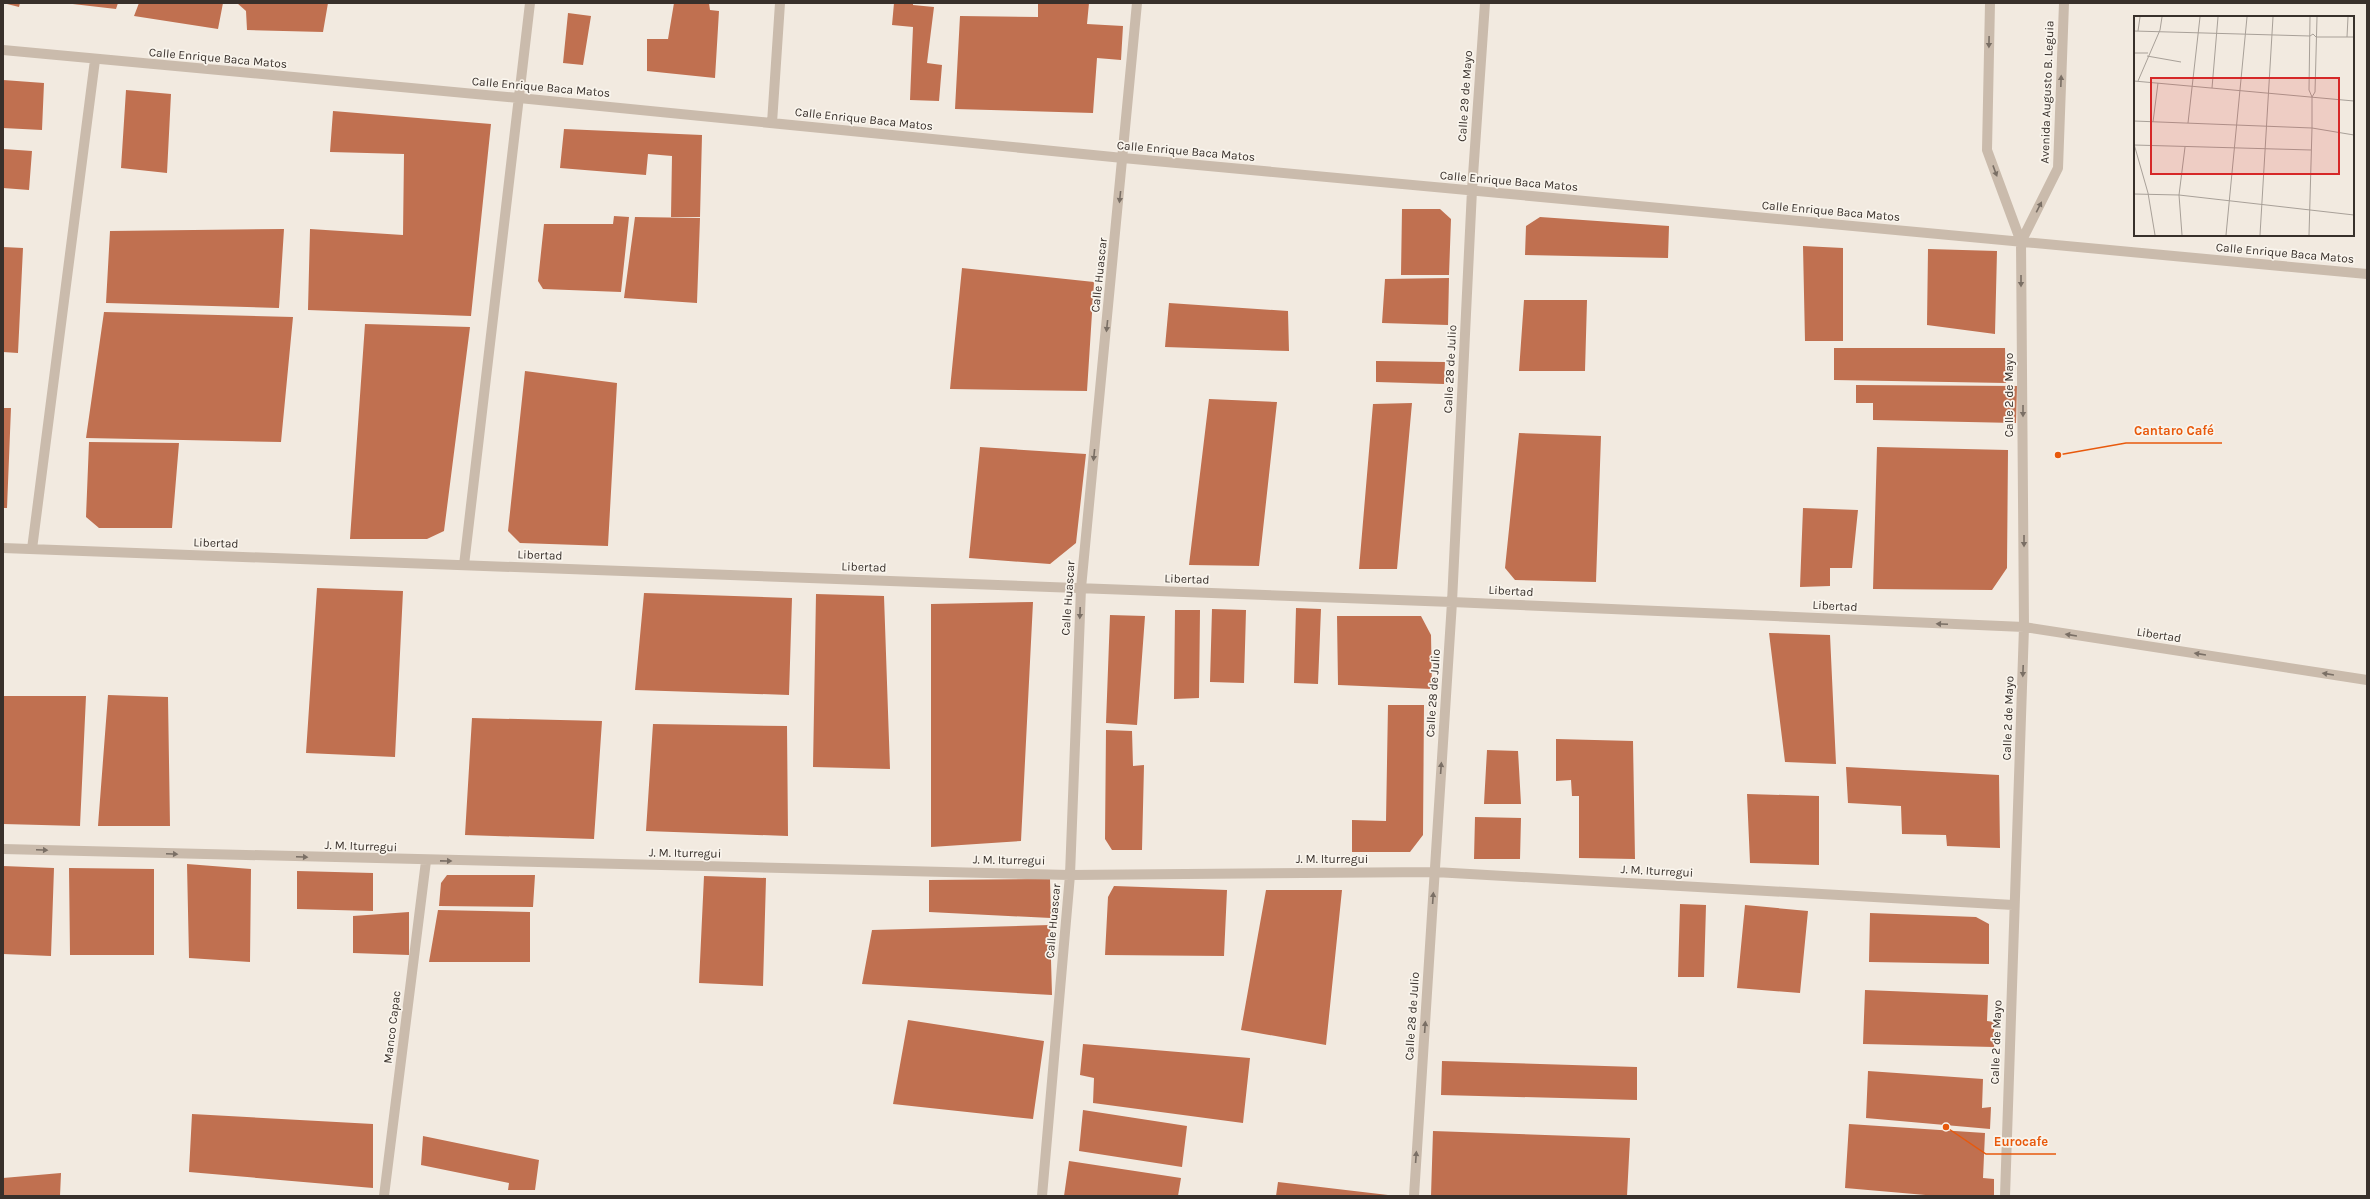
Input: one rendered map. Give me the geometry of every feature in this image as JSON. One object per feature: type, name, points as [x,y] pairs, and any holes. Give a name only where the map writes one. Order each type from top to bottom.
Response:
[{"type":"street","points":[[464,565],[530,3]]},
{"type":"street","points":[[772,122],[780,3]]},
{"type":"street","name":"Calle Huascar","points":[[1042,1196],[1070,875],[1081,588],[1124,158],[1137,3]]},
{"type":"street","name":"Calle 29 de Mayo","points":[[1472,190],[1485,3]]},
{"type":"street","points":[[1990,3],[1987,150],[2021,242]]},
{"type":"street","name":"Avenida Augusto B. Leguia","points":[[2021,242],[2058,168],[2064,3]]},
{"type":"street","name":"Calle Enrique Baca Matos","points":[[3,50],[95,60],[772,122],[1124,158],[2367,274]]},
{"type":"street","points":[[32,549],[95,60]]},
{"type":"street","name":"Calle 28 de Julio","points":[[1414,1196],[1452,602],[1472,190]]},
{"type":"street","name":"Calle 2 de Mayo","points":[[2005,1196],[2013,905],[2024,627],[2021,242]]},
{"type":"street","name":"Libertad","points":[[3,548],[1452,602],[2024,627],[2367,680]]},
{"type":"street","name":"J. M. Iturregui","points":[[3,849],[1070,875],[1435,872],[2013,905]]},
{"type":"street","name":"Manco Capac","points":[[384,1196],[426,860]]},
{"type":"building","points":[[3,3],[20,3],[19,7]]},
{"type":"building","points":[[64,3],[118,3],[116,9]]},
{"type":"building","points":[[139,3],[223,3],[218,29],[134,16]]},
{"type":"building","points":[[237,3],[328,3],[323,32],[247,30],[246,11]]},
{"type":"building","points":[[674,3],[709,3],[710,10],[719,11],[715,78],[647,71],[647,39],[668,39]]},
{"type":"building","points":[[894,3],[913,3],[913,5],[934,7],[927,63],[942,65],[939,101],[910,100],[913,27],[892,25]]},
{"type":"building","points":[[1038,3],[1089,3],[1087,24],[1123,26],[1121,60],[1097,58],[1093,113],[955,109],[960,16],[1038,17]]},
{"type":"building","points":[[568,13],[591,16],[583,65],[563,63]]},
{"type":"building","points":[[3,80],[44,83],[42,130],[3,128]]},
{"type":"building","points":[[126,90],[171,94],[167,173],[121,168]]},
{"type":"building","points":[[333,111],[491,124],[471,316],[308,310],[310,229],[403,235],[404,154],[330,152]]},
{"type":"building","points":[[564,129],[702,135],[700,217],[671,217],[672,156],[648,154],[646,175],[560,168]]},
{"type":"building","points":[[3,149],[32,151],[29,190],[3,188]]},
{"type":"building","points":[[1402,209],[1440,209],[1451,219],[1449,275],[1401,275]]},
{"type":"building","points":[[614,216],[629,217],[621,292],[543,289],[538,281],[544,224],[613,224]]},
{"type":"building","points":[[635,217],[700,218],[697,303],[624,298]]},
{"type":"building","points":[[1540,217],[1669,226],[1668,258],[1525,255],[1526,226]]},
{"type":"building","points":[[284,229],[279,308],[106,303],[110,231]]},
{"type":"building","points":[[1803,246],[1843,248],[1843,341],[1805,341]]},
{"type":"building","points":[[3,247],[23,248],[18,353],[3,352]]},
{"type":"building","points":[[1928,249],[1997,251],[1995,334],[1927,325]]},
{"type":"building","points":[[962,268],[1094,282],[1087,391],[950,389]]},
{"type":"building","points":[[1449,278],[1448,325],[1382,323],[1385,279]]},
{"type":"building","points":[[1524,300],[1587,300],[1585,371],[1519,371]]},
{"type":"building","points":[[1169,303],[1288,311],[1289,351],[1165,347]]},
{"type":"building","points":[[104,312],[293,317],[281,442],[86,438]]},
{"type":"building","points":[[365,324],[470,327],[444,531],[427,539],[350,539]]},
{"type":"building","points":[[1834,348],[2005,348],[2006,383],[1834,380]]},
{"type":"building","points":[[1376,361],[1445,362],[1444,384],[1376,382]]},
{"type":"building","points":[[525,371],[617,383],[608,546],[520,543],[508,531]]},
{"type":"building","points":[[1856,385],[2017,386],[2016,423],[1873,420],[1873,403],[1856,403]]},
{"type":"building","points":[[1209,399],[1277,402],[1259,566],[1189,565]]},
{"type":"building","points":[[1412,403],[1397,569],[1359,569],[1373,404]]},
{"type":"building","points":[[3,408],[11,408],[7,508],[3,508]]},
{"type":"building","points":[[1519,433],[1601,436],[1596,582],[1515,580],[1505,568]]},
{"type":"building","points":[[89,442],[179,443],[172,528],[99,528],[86,517]]},
{"type":"building","points":[[980,447],[1086,454],[1076,543],[1050,564],[969,558]]},
{"type":"building","points":[[1877,447],[2008,450],[2007,568],[1992,590],[1873,589]]},
{"type":"building","points":[[1803,508],[1858,510],[1852,568],[1830,568],[1830,586],[1800,587]]},
{"type":"building","points":[[317,588],[403,591],[395,757],[306,753]]},
{"type":"building","points":[[644,593],[792,598],[789,695],[635,690]]},
{"type":"building","points":[[816,594],[884,596],[890,769],[813,767]]},
{"type":"building","points":[[1033,602],[1021,841],[931,847],[931,604]]},
{"type":"building","points":[[1296,608],[1321,609],[1318,684],[1294,683]]},
{"type":"building","points":[[1212,609],[1246,610],[1244,683],[1210,682]]},
{"type":"building","points":[[1175,610],[1200,610],[1199,698],[1174,699]]},
{"type":"building","points":[[1110,615],[1145,616],[1137,725],[1106,723]]},
{"type":"building","points":[[1337,616],[1421,616],[1431,635],[1432,689],[1338,685]]},
{"type":"building","points":[[1769,633],[1830,635],[1836,764],[1785,762]]},
{"type":"building","points":[[108,695],[168,697],[170,826],[98,826]]},
{"type":"building","points":[[3,696],[86,696],[80,826],[3,824]]},
{"type":"building","points":[[1388,705],[1424,705],[1423,835],[1410,852],[1352,852],[1352,820],[1386,821]]},
{"type":"building","points":[[472,718],[602,721],[594,839],[465,835]]},
{"type":"building","points":[[653,724],[787,726],[788,836],[646,831]]},
{"type":"building","points":[[1106,730],[1132,731],[1133,766],[1144,765],[1142,850],[1112,850],[1105,839]]},
{"type":"building","points":[[1556,739],[1633,741],[1635,859],[1579,858],[1579,796],[1572,796],[1571,780],[1556,781]]},
{"type":"building","points":[[1487,750],[1518,751],[1521,804],[1484,804]]},
{"type":"building","points":[[1846,767],[1999,775],[2000,848],[1947,846],[1946,835],[1902,834],[1901,806],[1848,803]]},
{"type":"building","points":[[1747,794],[1819,796],[1819,865],[1750,863]]},
{"type":"building","points":[[1475,817],[1521,818],[1520,859],[1474,859]]},
{"type":"building","points":[[187,864],[251,869],[250,962],[189,958]]},
{"type":"building","points":[[3,866],[54,868],[51,956],[3,954]]},
{"type":"building","points":[[69,868],[154,869],[154,955],[70,955]]},
{"type":"building","points":[[297,871],[373,873],[373,911],[297,909]]},
{"type":"building","points":[[447,875],[535,875],[533,907],[439,906],[441,883]]},
{"type":"building","points":[[704,876],[766,878],[763,986],[699,983]]},
{"type":"building","points":[[1050,879],[1051,918],[929,912],[929,880]]},
{"type":"building","points":[[1114,886],[1227,890],[1224,956],[1105,955],[1108,897]]},
{"type":"building","points":[[1266,890],[1342,890],[1326,1045],[1241,1030]]},
{"type":"building","points":[[1680,904],[1706,905],[1704,977],[1678,977]]},
{"type":"building","points":[[1745,905],[1808,911],[1800,993],[1737,988]]},
{"type":"building","points":[[438,910],[530,912],[530,962],[429,962]]},
{"type":"building","points":[[409,912],[409,955],[353,953],[353,916]]},
{"type":"building","points":[[1870,913],[1976,917],[1989,924],[1989,964],[1869,962]]},
{"type":"building","points":[[1050,925],[1052,995],[862,984],[872,930]]},
{"type":"building","points":[[1865,990],[1988,995],[1987,1021],[1994,1022],[1994,1047],[1863,1044]]},
{"type":"building","points":[[908,1020],[1044,1041],[1033,1119],[893,1104]]},
{"type":"building","points":[[1083,1044],[1250,1058],[1243,1123],[1093,1103],[1094,1078],[1080,1075]]},
{"type":"building","points":[[1442,1061],[1637,1067],[1637,1100],[1441,1095]]},
{"type":"building","points":[[1868,1071],[1983,1079],[1982,1108],[1991,1107],[1990,1129],[1866,1118]]},
{"type":"building","points":[[1083,1110],[1187,1126],[1182,1167],[1079,1151]]},
{"type":"building","points":[[192,1114],[373,1124],[373,1188],[189,1172]]},
{"type":"building","points":[[1849,1124],[1985,1133],[1983,1178],[1994,1179],[1994,1196],[1937,1196],[1845,1188]]},
{"type":"building","points":[[1433,1131],[1630,1138],[1627,1196],[1431,1196]]},
{"type":"building","points":[[423,1136],[539,1160],[535,1190],[508,1190],[509,1183],[421,1165]]},
{"type":"building","points":[[1069,1161],[1181,1178],[1178,1196],[1064,1196]]},
{"type":"building","points":[[61,1173],[60,1196],[3,1196],[3,1178]]},
{"type":"building","points":[[1278,1182],[1388,1195],[1388,1196],[1276,1196]]},
{"type":"place","name":"Cantaro Café","points":[[2058,455]]},
{"type":"place","name":"Eurocafe","points":[[1946,1127]]}]
